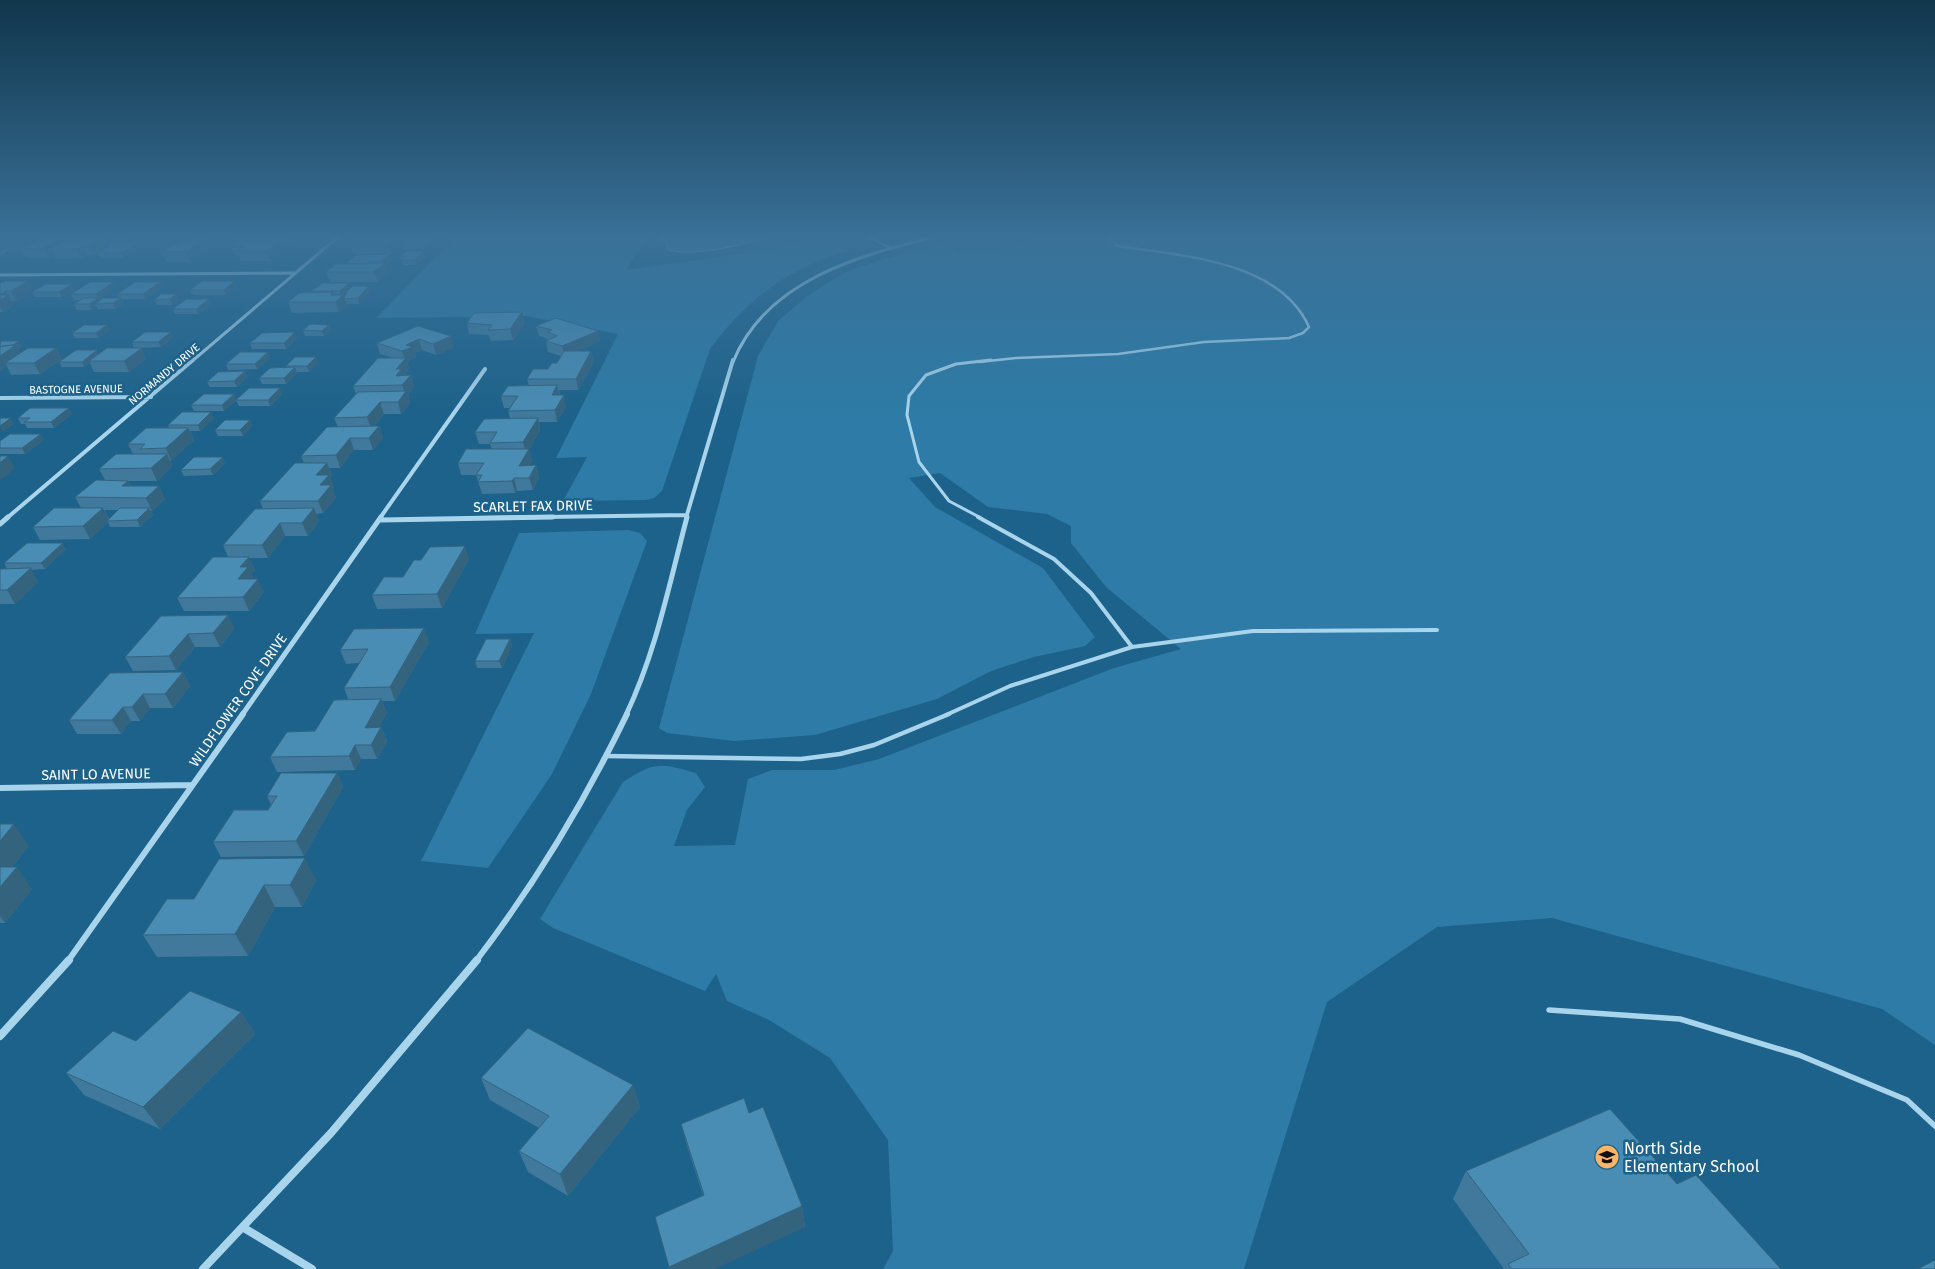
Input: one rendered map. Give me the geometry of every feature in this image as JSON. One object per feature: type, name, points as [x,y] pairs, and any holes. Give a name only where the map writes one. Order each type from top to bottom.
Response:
[{"type":"street","name":"NORMANDY DRIVE","points":[[0,524],[269,295]]},
{"type":"street","points":[[203,1269],[335,1131],[467,973],[510,915],[562,836],[625,720],[647,666],[678,559],[687,515],[736,354],[746,336],[760,318],[788,295]]},
{"type":"street","name":"WILDFLOWER COVE DRIVE","points":[[0,1036],[31,1004],[75,953],[485,369]]},
{"type":"street","name":"BASTOGNE AVENUE","points":[[0,398],[151,397]]},
{"type":"street","name":"SCARLET FAX DRIVE","points":[[380,520],[687,515]]},
{"type":"street","name":"SAINT LO AVENUE","points":[[0,788],[192,785]]},
{"type":"street","points":[[244,1228],[312,1269]]},
{"type":"lane","points":[[1132,647],[1091,594],[1054,559],[949,501],[919,462],[907,414],[909,396],[926,375],[956,364],[1016,358],[1118,354],[1204,342],[1300,336],[1307,332],[1310,327],[1299,308],[1285,295]]},
{"type":"lane","points":[[606,756],[801,759],[840,754],[874,745],[933,722],[1010,686],[1132,647],[1253,631],[1438,630]]},
{"type":"lane","points":[[1549,1010],[1680,1019],[1799,1055],[1826,1066],[1907,1100],[1935,1126]]},
{"type":"shaded area","points":[[399,295],[761,295],[730,324],[710,349],[662,491],[654,498],[646,500],[563,501],[587,457],[556,458],[618,334],[526,316],[376,318]]},
{"type":"shaded area","points":[[809,295],[1935,295],[1935,1045],[1882,1009],[1552,918],[1437,927],[1327,1002],[1244,1269],[883,1269],[893,1251],[888,1140],[830,1058],[769,1020],[727,1001],[716,974],[705,991],[553,928],[540,919],[623,782],[643,770],[651,767],[666,766],[696,773],[705,787],[687,810],[674,846],[735,845],[748,779],[772,770],[834,770],[879,759],[1114,668],[1181,649],[1106,587],[1071,543],[1071,526],[1047,514],[988,507],[940,473],[909,478],[935,507],[1043,568],[1095,637],[1085,646],[1034,657],[991,671],[937,699],[815,735],[734,741],[667,733],[659,728],[758,356],[778,321]]},
{"type":"shaded area","points":[[628,530],[640,533],[647,541],[591,694],[552,774],[488,868],[421,861],[534,633],[475,634],[519,533]]},
{"type":"building","points":[[0,295],[9,295],[0,300]]},
{"type":"building","points":[[160,295],[175,295],[170,299],[154,300]]},
{"type":"building","points":[[296,295],[343,295],[336,302],[288,302]]},
{"type":"building","points":[[361,295],[358,298],[345,299],[344,296]]},
{"type":"building","points":[[84,298],[99,298],[89,304],[74,304]]},
{"type":"building","points":[[103,298],[121,298],[113,303],[95,304]]},
{"type":"building","points":[[186,299],[209,299],[196,309],[173,309]]},
{"type":"building","points":[[522,312],[510,329],[488,330],[492,325],[467,323],[474,313]]},
{"type":"building","points":[[556,318],[598,331],[562,346],[546,341],[557,336],[547,332],[552,330],[536,326]]},
{"type":"building","points":[[310,324],[329,325],[322,331],[303,330]]},
{"type":"building","points":[[84,325],[107,325],[96,333],[72,333]]},
{"type":"building","points":[[418,326],[451,336],[433,344],[419,339],[406,345],[413,347],[402,351],[377,343]]},
{"type":"building","points":[[145,332],[171,332],[158,342],[132,342]]},
{"type":"building","points":[[295,332],[284,343],[250,343],[262,333]]},
{"type":"building","points":[[1,341],[19,341],[13,345],[0,347]]},
{"type":"building","points":[[16,345],[0,356],[0,347]]},
{"type":"building","points":[[28,348],[56,348],[34,363],[5,363]]},
{"type":"building","points":[[107,348],[142,348],[124,361],[89,361]]},
{"type":"building","points":[[76,350],[97,350],[82,362],[59,362]]},
{"type":"building","points":[[564,351],[591,351],[576,379],[527,379],[533,369],[548,369],[552,363],[557,363]]},
{"type":"building","points":[[240,352],[268,352],[255,364],[226,364]]},
{"type":"building","points":[[295,357],[316,357],[307,366],[286,366]]},
{"type":"building","points":[[378,358],[406,358],[396,369],[401,369],[396,376],[411,375],[402,385],[353,386]]},
{"type":"building","points":[[295,367],[284,378],[259,378],[270,368]]},
{"type":"building","points":[[245,371],[234,381],[207,382],[218,372]]},
{"type":"building","points":[[557,385],[552,395],[564,395],[555,410],[508,411],[518,396],[501,396],[508,386]]},
{"type":"building","points":[[249,388],[280,388],[268,400],[236,400]]},
{"type":"building","points":[[406,391],[398,402],[380,402],[367,417],[334,418],[358,392]]},
{"type":"building","points":[[204,394],[234,394],[222,405],[191,405]]},
{"type":"building","points":[[30,408],[69,408],[51,422],[24,422],[30,418],[18,418]]},
{"type":"building","points":[[182,412],[211,412],[198,425],[168,425]]},
{"type":"building","points":[[0,418],[11,418],[0,426]]},
{"type":"building","points":[[538,418],[523,442],[490,443],[497,432],[475,432],[484,419]]},
{"type":"building","points":[[225,420],[250,420],[240,430],[215,430]]},
{"type":"building","points":[[379,426],[369,438],[350,438],[336,455],[301,456],[327,427]]},
{"type":"building","points":[[146,428],[188,428],[166,448],[140,449],[145,444],[128,444]]},
{"type":"building","points":[[10,434],[41,434],[22,448],[0,448],[0,441]]},
{"type":"building","points":[[466,449],[529,449],[519,466],[536,465],[529,478],[514,478],[512,481],[478,482],[482,475],[476,475],[484,463],[458,463]]},
{"type":"building","points":[[116,454],[167,454],[151,468],[99,469]]},
{"type":"building","points":[[0,456],[8,456],[0,463]]},
{"type":"building","points":[[194,457],[223,457],[210,469],[181,470]]},
{"type":"building","points":[[295,463],[327,463],[316,475],[329,475],[320,485],[331,485],[318,501],[260,501]]},
{"type":"building","points":[[96,480],[128,481],[122,486],[159,486],[146,498],[75,497]]},
{"type":"building","points":[[54,508],[103,508],[83,526],[33,527]]},
{"type":"building","points":[[120,508],[149,508],[137,520],[107,521]]},
{"type":"building","points":[[314,508],[302,523],[280,523],[262,545],[223,545],[255,509]]},
{"type":"building","points":[[27,543],[63,543],[41,563],[4,563]]},
{"type":"building","points":[[465,546],[437,594],[372,595],[384,577],[403,577],[414,560],[421,560],[430,547]]},
{"type":"building","points":[[213,557],[249,557],[240,567],[248,567],[238,579],[258,579],[243,597],[177,598]]},
{"type":"building","points":[[31,568],[7,590],[0,590],[0,569]]},
{"type":"building","points":[[228,615],[213,633],[188,634],[169,656],[125,657],[161,616]]},
{"type":"building","points":[[424,628],[390,687],[344,688],[368,649],[340,650],[354,629]]},
{"type":"building","points":[[486,639],[510,639],[499,661],[475,661]]},
{"type":"building","points":[[183,672],[165,694],[143,694],[132,707],[123,707],[112,720],[69,720],[110,673]]},
{"type":"building","points":[[381,699],[365,728],[381,727],[371,745],[355,745],[349,756],[270,757],[287,732],[315,731],[334,700]]},
{"type":"building","points":[[281,773],[337,773],[296,841],[213,842],[234,810],[268,810],[277,796],[267,796]]},
{"type":"building","points":[[0,824],[14,824],[0,841]]},
{"type":"building","points":[[305,858],[290,885],[264,885],[235,934],[143,935],[167,899],[194,899],[219,859]]},
{"type":"building","points":[[0,867],[17,867],[0,887]]},
{"type":"building","points":[[190,991],[241,1012],[143,1107],[66,1073],[113,1031],[136,1041]]},
{"type":"building","points":[[528,1028],[633,1085],[560,1174],[519,1151],[549,1116],[481,1078]]},
{"type":"building","points":[[744,1098],[749,1113],[763,1107],[802,1206],[669,1267],[655,1217],[704,1195],[681,1124]]},
{"type":"building","points":[[1610,1109],[1677,1184],[1696,1175],[1781,1269],[1512,1269],[1508,1264],[1529,1254],[1466,1171]]},
{"type":"building","points":[[1935,1260],[1935,1269],[1918,1269]]},
{"type":"place","name":"North Side Elementary School","points":[[1607,1157]]}]
